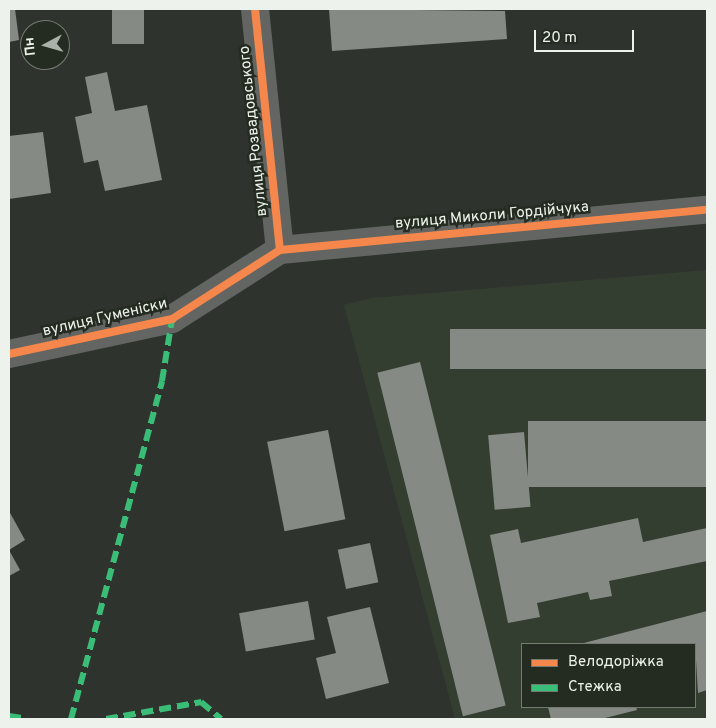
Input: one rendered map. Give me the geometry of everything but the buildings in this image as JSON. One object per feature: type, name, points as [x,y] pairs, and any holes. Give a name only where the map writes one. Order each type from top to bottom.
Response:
[{"type":"street","name":"вулиця Розвадовського","points":[[255,9],[280,250]]},
{"type":"street","name":"вулиця Миколи Гордійчука","points":[[280,250],[707,210]]},
{"type":"street","name":"вулиця Гуменіски","points":[[9,354],[172,320],[280,250]]},
{"type":"shaded area","points":[[707,270],[707,719],[455,719],[344,305],[372,298]]},
{"type":"marked path","points":[[71,719],[162,381],[172,319]]},
{"type":"marked path","points":[[106,719],[201,702],[221,719]]},
{"type":"marked path","points":[[9,716],[27,719]]},
{"type":"cycle path","points":[[255,9],[280,250]]},
{"type":"cycle path","points":[[9,354],[172,319],[280,250],[707,210]]}]
